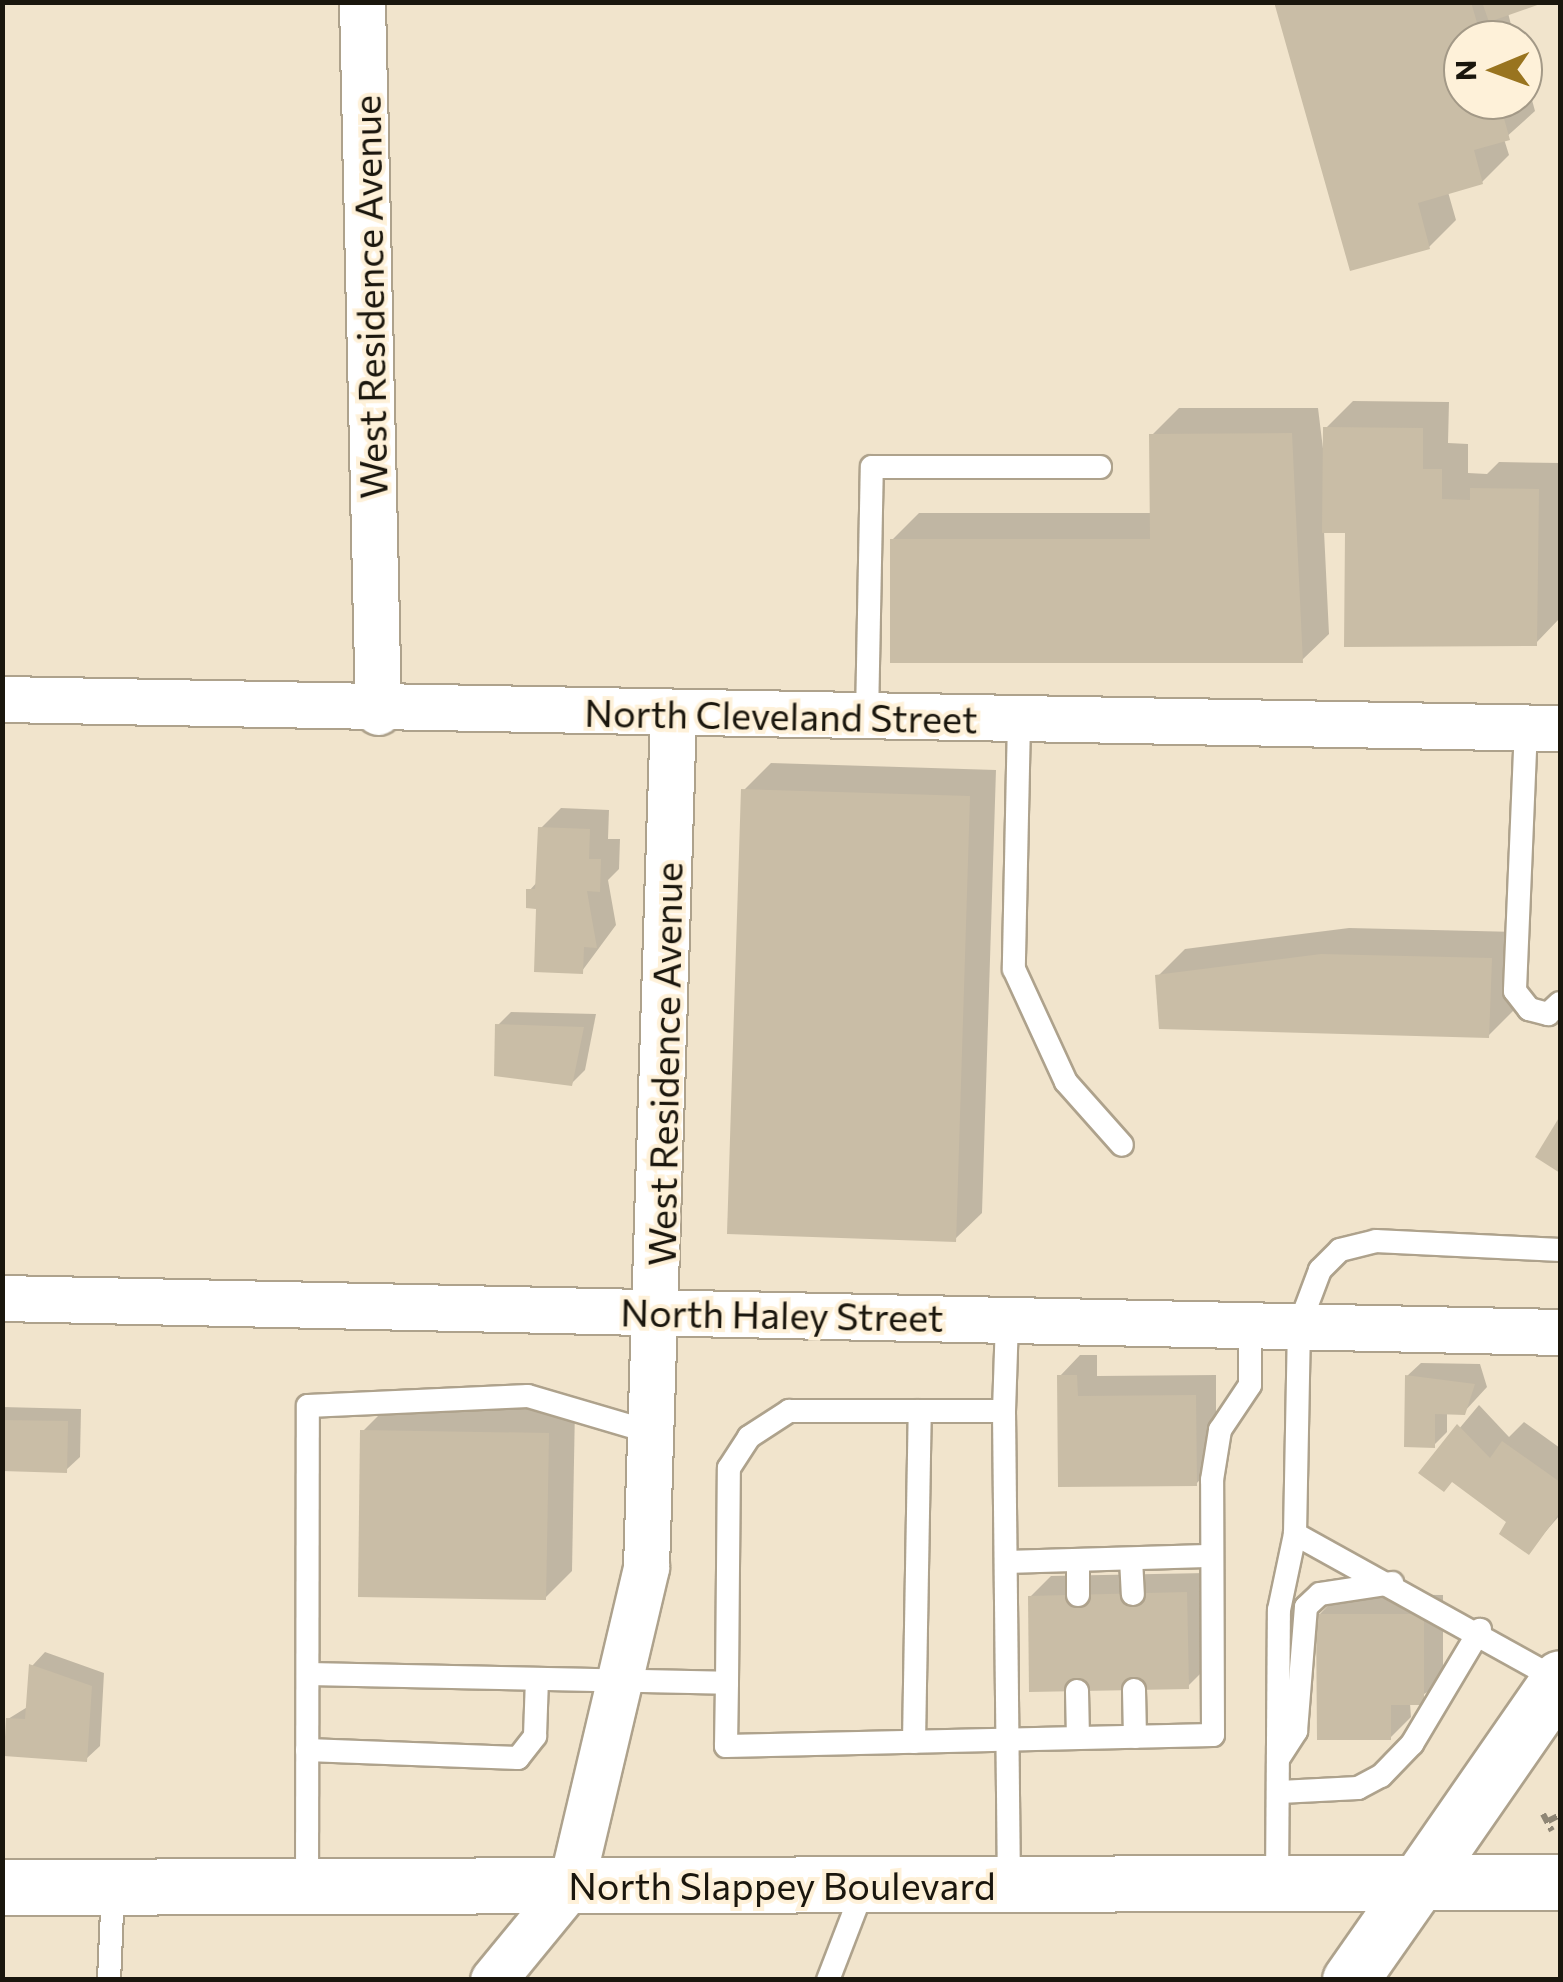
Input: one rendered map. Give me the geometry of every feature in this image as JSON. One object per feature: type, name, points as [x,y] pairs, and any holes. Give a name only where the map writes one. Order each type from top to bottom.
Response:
[{"type":"main road","points":[[1350,1980],[1560,1680]]},
{"type":"main road","name":"North Slappey Boulevard","points":[[2,1887],[1418,1883],[1556,1856]]},
{"type":"street","name":"West Residence Avenue","points":[[362,2],[378,712]]},
{"type":"street","name":"North Cleveland Street","points":[[2,699],[378,712],[673,713],[1543,728]]},
{"type":"street","name":"West Residence Avenue","points":[[571,1885],[624,1682],[656,1434],[673,713]]},
{"type":"street","name":"North Haley Street","points":[[2,1298],[1560,1332]]},
{"type":"street","points":[[492,1980],[571,1885]]},
{"type":"lane","points":[[867,718],[872,467],[1100,466]]},
{"type":"lane","points":[[1020,720],[1014,969],[1066,1082],[1122,1145]]},
{"type":"lane","points":[[1543,728],[1515,991],[1530,1010],[1548,1014],[1560,1003]]},
{"type":"lane","points":[[1277,1885],[1279,1610],[1295,1534],[1299,1326],[1320,1270],[1340,1250],[1376,1241],[1560,1250]]},
{"type":"lane","points":[[1007,1319],[1004,1411],[1009,1884]]},
{"type":"lane","points":[[1004,1411],[789,1411],[750,1436],[729,1468],[726,1746],[1212,1735],[1207,1556],[1220,1430],[1250,1385],[1250,1325]]},
{"type":"lane","points":[[307,1886],[308,1406],[528,1396],[656,1434]]},
{"type":"lane","points":[[914,1742],[920,1411]]},
{"type":"lane","points":[[1295,1534],[1480,1630],[1560,1680]]},
{"type":"lane","points":[[1006,1562],[1207,1556]]},
{"type":"lane","points":[[1132,1559],[1133,1594]]},
{"type":"lane","points":[[1078,1561],[1078,1595]]},
{"type":"lane","points":[[1280,1756],[1296,1731],[1306,1607],[1320,1594],[1392,1583]]},
{"type":"lane","points":[[1280,1792],[1358,1788],[1381,1776],[1412,1744],[1480,1630]]},
{"type":"lane","points":[[308,1674],[727,1683]]},
{"type":"lane","points":[[308,1750],[518,1758],[536,1736],[537,1680]]},
{"type":"lane","points":[[1134,1690],[1134,1737]]},
{"type":"lane","points":[[1077,1692],[1078,1738]]},
{"type":"lane","points":[[828,1980],[865,1884]]},
{"type":"lane","points":[[110,1980],[113,1886]]},
{"type":"path","points":[[1556,1856],[1546,1817],[1560,1815]]},
{"type":"building","points":[[1274,2],[1471,2],[1476,20],[1443,20],[1443,120],[1504,120],[1510,140],[1474,150],[1483,184],[1418,203],[1430,249],[1350,271]]},
{"type":"building","points":[[1482,2],[1543,2],[1495,20],[1488,20]]},
{"type":"building","points":[[1323,427],[1423,428],[1423,469],[1442,469],[1442,499],[1470,500],[1470,488],[1539,489],[1537,646],[1344,647],[1345,533],[1322,533]]},
{"type":"building","points":[[1292,433],[1303,663],[890,663],[890,539],[1150,539],[1149,434]]},
{"type":"building","points":[[741,789],[970,796],[956,1242],[727,1234]]},
{"type":"building","points":[[538,827],[590,829],[589,859],[601,859],[600,892],[587,891],[597,948],[584,947],[583,974],[534,972],[536,909],[526,908],[526,889],[535,889]]},
{"type":"building","points":[[1321,954],[1492,958],[1489,1038],[1159,1029],[1155,975]]},
{"type":"building","points":[[495,1024],[584,1027],[572,1086],[494,1076]]},
{"type":"building","points":[[1560,1116],[1560,1173],[1535,1157]]},
{"type":"building","points":[[1057,1375],[1077,1375],[1078,1396],[1196,1395],[1197,1486],[1058,1487]]},
{"type":"building","points":[[1405,1375],[1475,1384],[1465,1415],[1435,1414],[1435,1448],[1404,1447]]},
{"type":"building","points":[[2,1420],[68,1421],[67,1473],[2,1471]]},
{"type":"building","points":[[1457,1424],[1490,1458],[1502,1441],[1560,1482],[1560,1512],[1529,1555],[1499,1534],[1506,1522],[1452,1482],[1444,1492],[1418,1473]]},
{"type":"building","points":[[360,1430],[549,1433],[546,1600],[358,1597]]},
{"type":"building","points":[[1187,1592],[1189,1689],[1029,1692],[1028,1596]]},
{"type":"building","points":[[1316,1614],[1424,1614],[1424,1705],[1391,1705],[1391,1740],[1317,1740]]},
{"type":"building","points":[[29,1664],[92,1686],[87,1762],[4,1756],[6,1718],[25,1719]]}]
